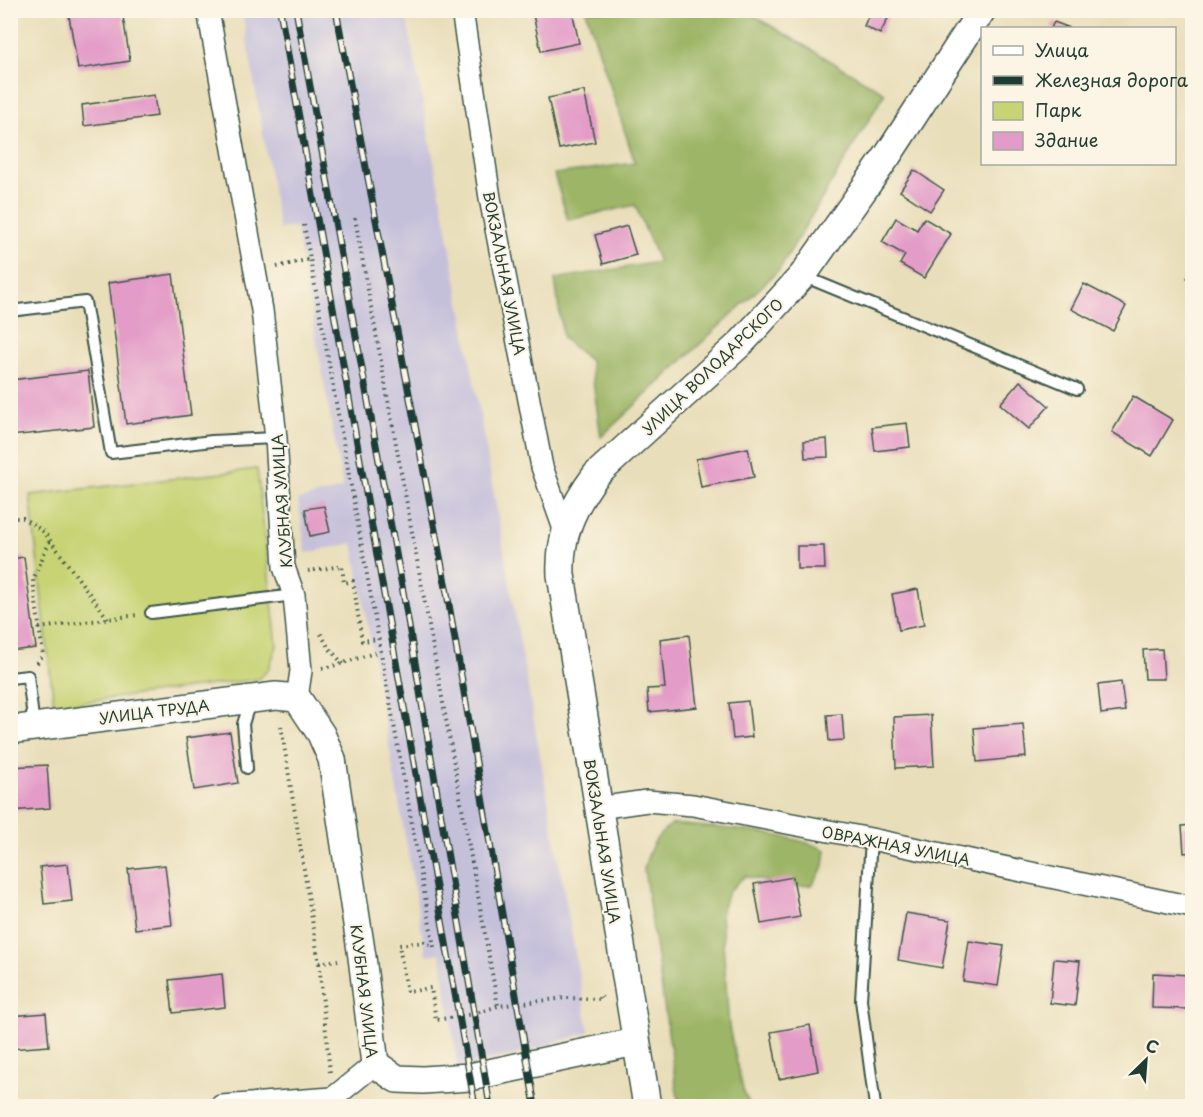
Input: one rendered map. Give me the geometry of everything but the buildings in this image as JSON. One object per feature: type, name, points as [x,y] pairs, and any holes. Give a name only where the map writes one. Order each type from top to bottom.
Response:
[{"type":"street","name":"КЛУБНАЯ УЛИЦА","points":[[208,10],[262,310],[276,438],[284,567],[294,595],[301,671],[297,698],[321,734],[332,759],[362,957],[375,1064],[333,1102]]},
{"type":"street","name":"ВОКЗАЛЬНАЯ УЛИЦА","points":[[462,10],[490,198],[542,467],[565,532]]},
{"type":"street","name":"УЛИЦА ВОЛОДАРСКОГО","points":[[561,575],[560,553],[565,532],[577,501],[596,475],[742,342],[803,275],[888,155],[982,10]]},
{"type":"street","name":"ВОКЗАЛЬНАЯ УЛИЦА","points":[[561,575],[647,1107]]},
{"type":"street","name":"УЛИЦА ТРУДА","points":[[22,728],[276,696],[297,698]]},
{"type":"street","name":"ОВРАЖНАЯ УЛИЦА","points":[[598,808],[647,801],[693,806],[871,839],[1192,907]]},
{"type":"street","points":[[375,1064],[397,1079],[458,1078],[635,1042]]},
{"type":"street","points":[[221,1107],[333,1102]]},
{"type":"lane","points":[[803,275],[1077,389]]},
{"type":"lane","points":[[10,311],[85,302],[111,453],[212,441],[276,438]]},
{"type":"lane","points":[[151,613],[294,595]]},
{"type":"lane","points":[[10,678],[28,676],[22,728]]},
{"type":"lane","points":[[248,768],[243,724],[251,699]]},
{"type":"lane","points":[[871,839],[861,1000],[876,1107]]},
{"type":"path","points":[[355,218],[498,1006]]},
{"type":"path","points":[[304,225],[434,947],[423,942],[399,945],[407,992],[431,988],[436,1020],[474,1014],[498,1006],[565,998],[602,999],[600,988]]},
{"type":"path","points":[[288,264],[310,259]]},
{"type":"path","points":[[10,518],[23,518],[44,532],[108,619]]},
{"type":"path","points":[[28,676],[43,655],[33,580],[50,540]]},
{"type":"path","points":[[305,572],[342,566],[344,583],[353,581],[362,641],[378,639]]},
{"type":"path","points":[[312,571],[313,581]]},
{"type":"path","points":[[39,628],[151,613]]},
{"type":"path","points":[[319,623],[328,647],[344,665]]},
{"type":"path","points":[[363,656],[380,652]]},
{"type":"path","points":[[281,726],[319,963],[333,1102]]},
{"type":"path","points":[[319,963],[328,962]]},
{"type":"shaded area","points":[[242,11],[405,11],[448,234],[589,1032],[517,1054],[458,1067],[440,953],[426,955],[353,543],[306,553],[298,500],[343,488],[296,227],[279,229]]},
{"type":"green space","points":[[586,11],[746,11],[885,93],[779,270],[601,437],[590,361],[563,338],[555,279],[659,262],[635,205],[568,220],[554,174],[635,163]]},
{"type":"green space","points":[[257,469],[277,646],[268,670],[258,679],[54,706],[30,495]]},
{"type":"green space","points":[[672,824],[771,834],[826,850],[824,866],[812,885],[789,887],[745,876],[728,892],[721,913],[729,1027],[743,1090],[750,1106],[679,1106],[644,869],[654,844],[661,833]]},
{"type":"railway","points":[[280,10],[475,1106]]},
{"type":"railway","points":[[296,10],[404,597],[490,1106]]},
{"type":"railway","points":[[336,10],[447,593],[535,1106]]}]
